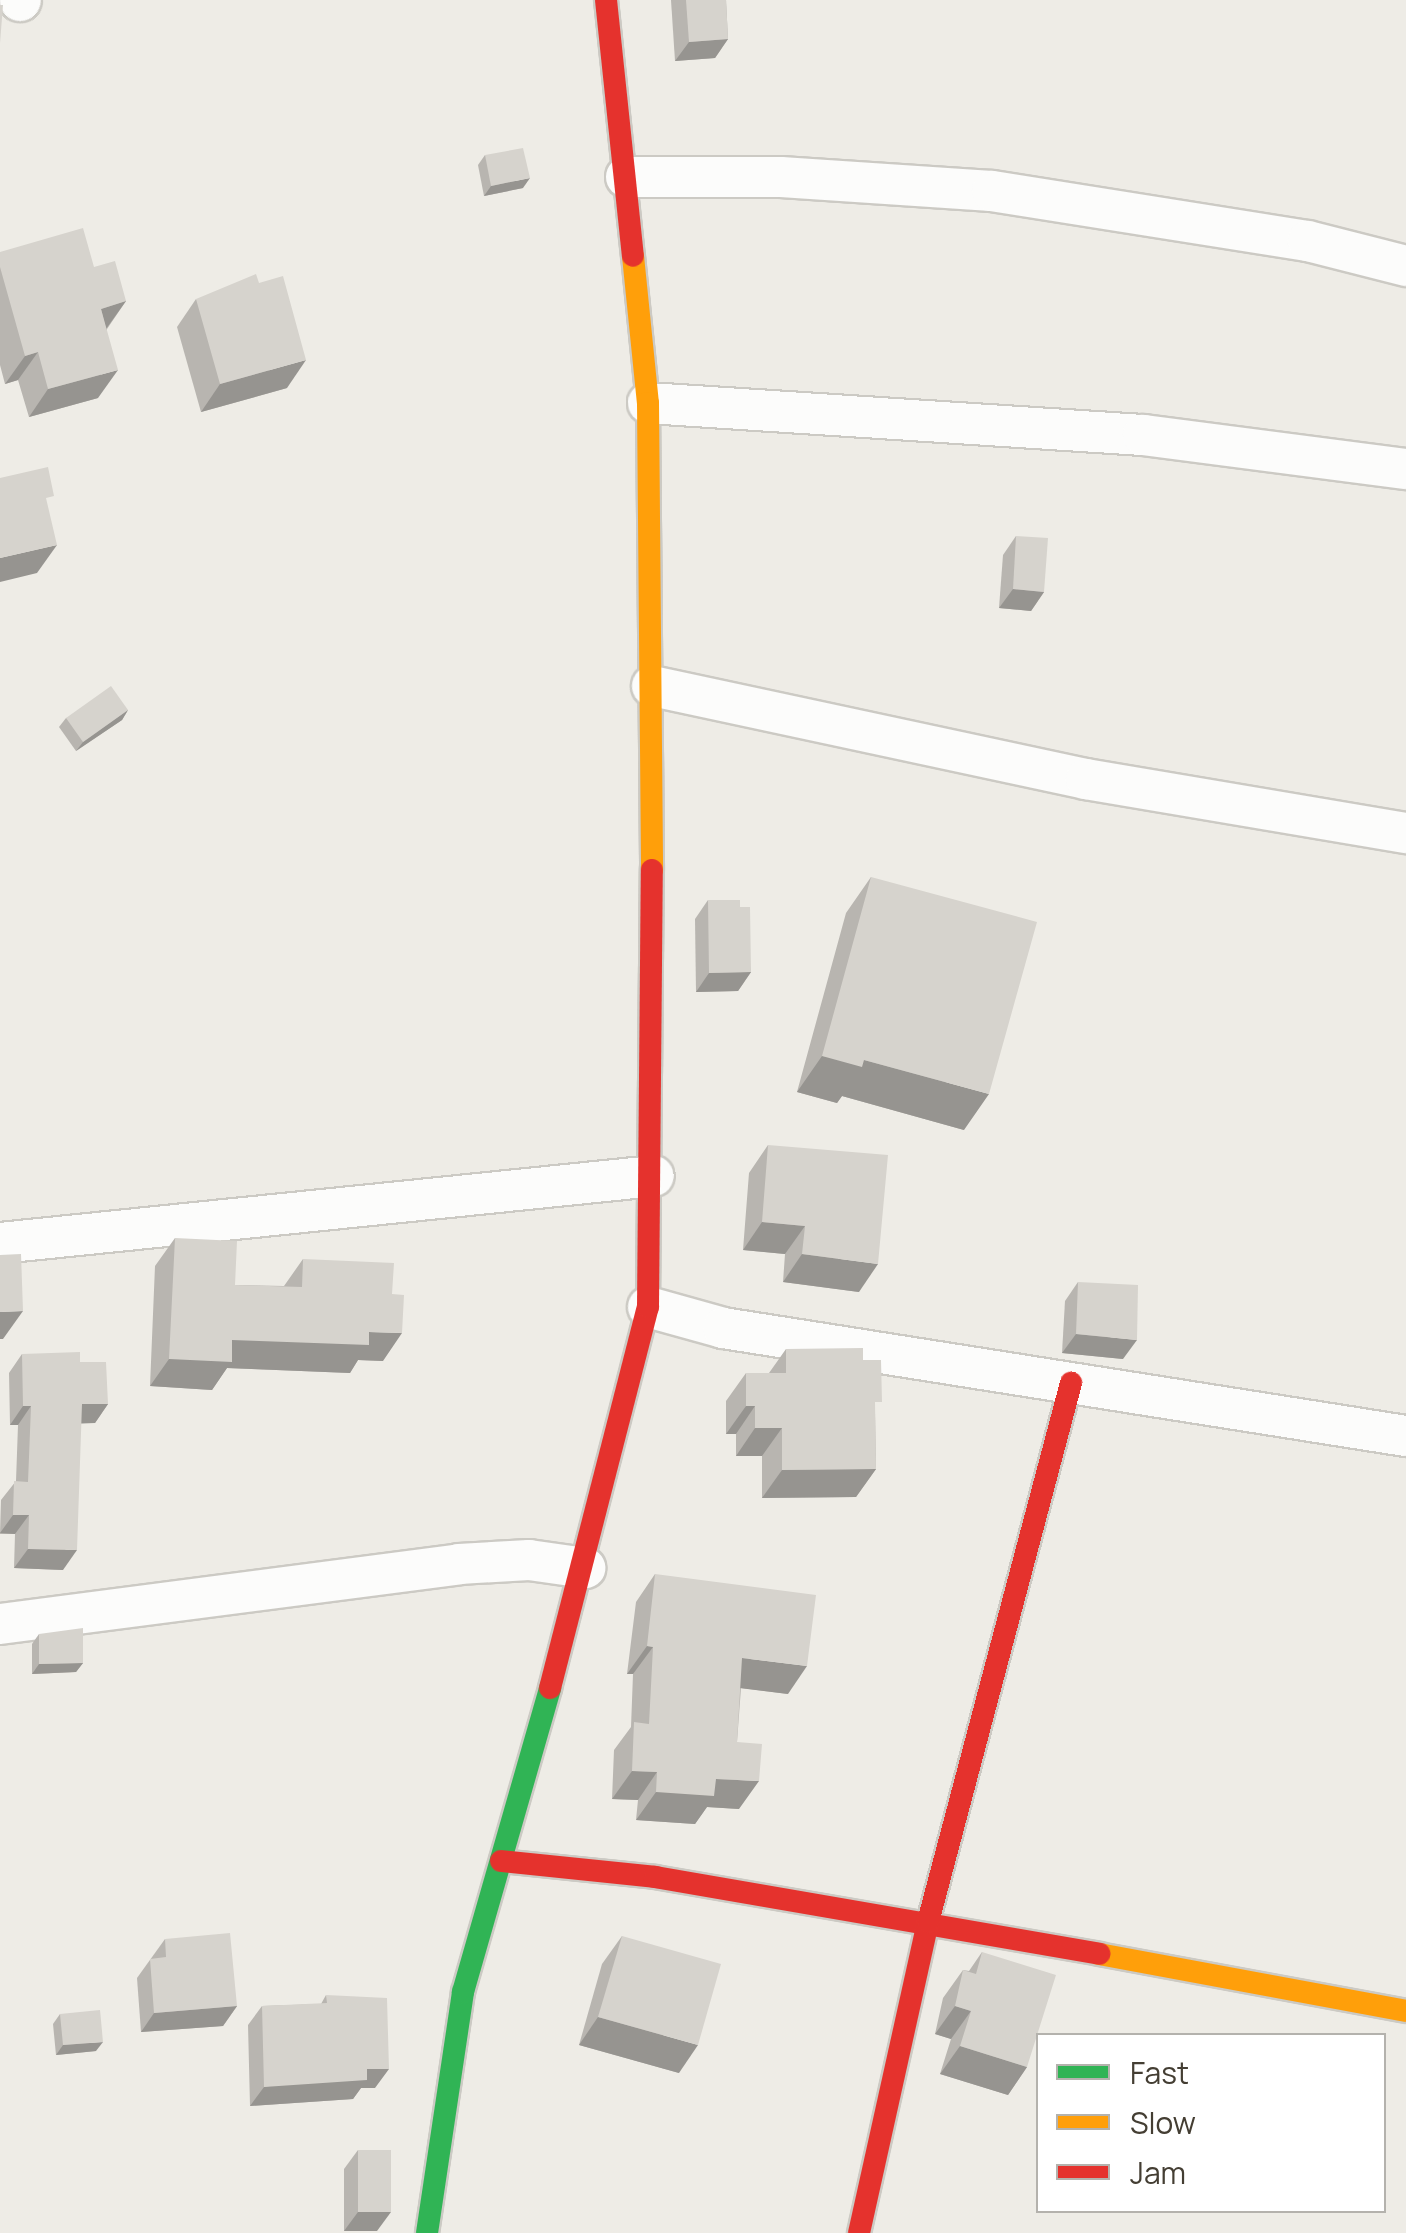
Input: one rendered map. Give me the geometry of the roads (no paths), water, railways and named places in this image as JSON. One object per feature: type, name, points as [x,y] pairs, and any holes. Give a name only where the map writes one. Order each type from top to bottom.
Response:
[{"type":"street","points":[[427,2233],[462,1992],[585,1568],[648,1308],[654,1176],[648,402],[606,0]]},
{"type":"street","points":[[626,177],[781,178],[992,191],[1308,242],[1406,266]]},
{"type":"street","points":[[648,402],[1143,434],[1406,468]]},
{"type":"street","points":[[652,686],[1086,779],[1406,833]]},
{"type":"street","points":[[0,1243],[654,1176]]},
{"type":"street","points":[[648,1308],[722,1328],[1406,1436]]},
{"type":"street","points":[[860,2233],[928,1922],[1071,1383]]},
{"type":"street","points":[[0,1624],[460,1564],[529,1560],[585,1568]]},
{"type":"street","points":[[501,1861],[655,1877],[928,1922],[1406,2011]]}]
